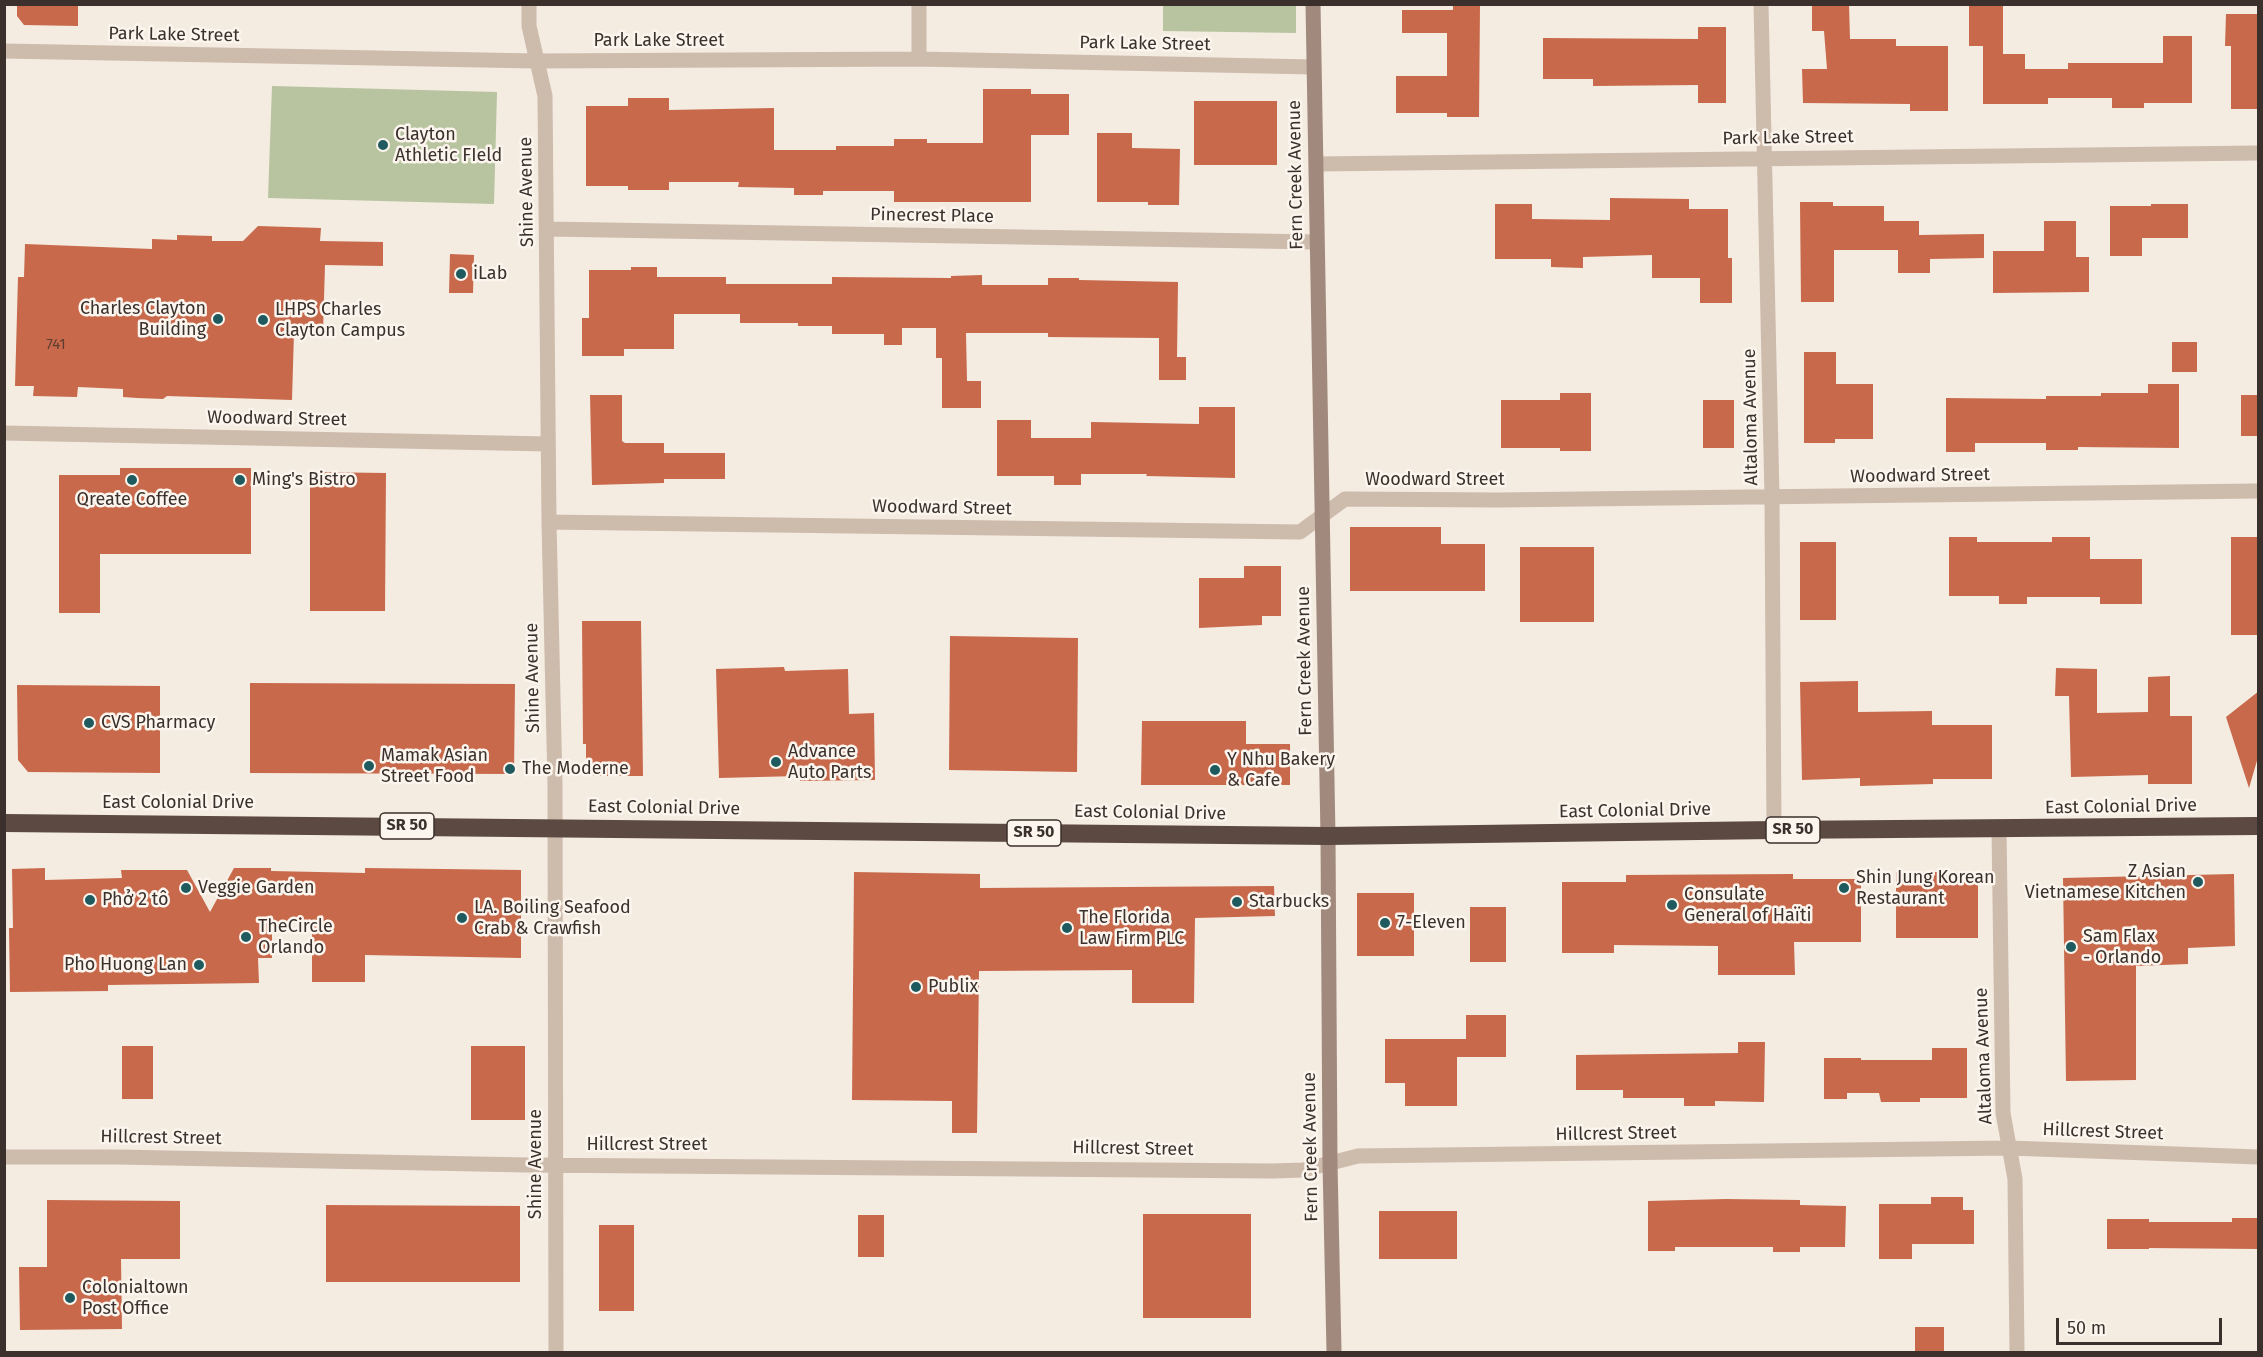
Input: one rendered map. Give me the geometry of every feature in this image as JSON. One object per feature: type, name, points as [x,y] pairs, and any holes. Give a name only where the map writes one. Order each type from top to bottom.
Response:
[{"type":"highway","name":"East Colonial Drive","points":[[4,823],[1328,836],[2259,826]]},
{"type":"street","name":"Shine Avenue","points":[[529,4],[529,26],[545,96],[549,522],[555,828],[556,1353]]},
{"type":"street","points":[[919,4],[919,58]]},
{"type":"street","name":"Fern Creek Avenue","points":[[1313,4],[1328,836],[1334,1353]]},
{"type":"street","name":"Altaloma Avenue","points":[[1761,4],[1772,497],[1774,830]]},
{"type":"street","name":"Park Lake Street","points":[[4,51],[536,61],[919,58],[1314,67]]},
{"type":"street","name":"Park Lake Street","points":[[1317,164],[2259,153]]},
{"type":"street","name":"Pinecrest Place","points":[[547,229],[1316,242]]},
{"type":"street","name":"Woodward Street","points":[[4,433],[548,444]]},
{"type":"street","name":"Woodward Street","points":[[549,522],[1300,532],[1346,499],[2259,491]]},
{"type":"street","name":"Altaloma Avenue","points":[[1999,829],[2003,1113],[2015,1179],[2017,1353]]},
{"type":"street","name":"Hillcrest Street","points":[[4,1157],[129,1157],[555,1165],[1273,1171],[1303,1170],[1358,1156],[2008,1148],[2259,1157]]},
{"type":"green space","points":[[1163,5],[1296,5],[1296,33],[1163,31]]},
{"type":"green space","name":"Clayton Athletic FIeld","points":[[272,86],[497,92],[494,204],[268,198]]},
{"type":"building","points":[[17,4],[78,4],[78,26],[24,25],[17,16]]},
{"type":"building","points":[[1812,4],[1849,4],[1850,39],[1896,39],[1896,46],[1948,46],[1948,111],[1910,111],[1910,104],[1803,103],[1802,69],[1827,69],[1824,31],[1812,31]]},
{"type":"building","points":[[1969,4],[2003,4],[2003,54],[2025,54],[2025,69],[2068,69],[2068,63],[2163,63],[2163,36],[2192,36],[2192,103],[2144,103],[2144,108],[2112,108],[2112,98],[2048,98],[2048,104],[1983,104],[1983,46],[1969,46]]},
{"type":"building","points":[[1453,6],[1480,6],[1479,117],[1447,117],[1447,113],[1396,113],[1396,76],[1447,76],[1447,33],[1402,33],[1402,10],[1453,10]]},
{"type":"building","points":[[2226,14],[2259,14],[2259,109],[2231,109],[2231,46],[2225,46]]},
{"type":"building","points":[[1698,27],[1726,27],[1726,103],[1698,103],[1698,85],[1593,86],[1593,79],[1543,79],[1543,38],[1698,39]]},
{"type":"building","points":[[983,89],[1031,89],[1031,94],[1069,94],[1069,135],[1031,135],[1031,202],[894,202],[894,191],[823,191],[823,195],[794,195],[794,188],[738,187],[739,182],[669,182],[669,190],[628,190],[628,186],[586,186],[586,106],[628,106],[628,98],[669,98],[669,110],[774,108],[774,150],[836,150],[836,146],[894,146],[894,139],[927,139],[927,143],[983,143]]},
{"type":"building","points":[[1194,101],[1277,101],[1277,165],[1194,165]]},
{"type":"building","points":[[1097,133],[1132,133],[1132,148],[1180,149],[1179,205],[1148,205],[1148,202],[1097,202]]},
{"type":"building","points":[[1610,198],[1689,199],[1689,209],[1728,209],[1728,258],[1732,258],[1732,303],[1700,303],[1700,278],[1652,278],[1652,255],[1583,257],[1583,268],[1551,267],[1551,259],[1495,259],[1495,204],[1532,204],[1532,219],[1610,220]]},
{"type":"building","points":[[1800,202],[1833,202],[1833,206],[1884,206],[1884,221],[1919,221],[1919,235],[1984,234],[1984,258],[1930,259],[1930,273],[1898,273],[1898,250],[1834,250],[1834,302],[1801,302]]},
{"type":"building","points":[[2151,204],[2188,204],[2188,238],[2142,238],[2142,256],[2110,256],[2110,206],[2151,206]]},
{"type":"building","points":[[2044,221],[2076,221],[2076,257],[2089,257],[2089,292],[1993,293],[1993,251],[2044,251]]},
{"type":"building","points":[[258,226],[321,228],[320,241],[383,242],[383,266],[325,265],[323,332],[294,332],[292,400],[167,396],[163,399],[137,398],[123,397],[123,389],[78,387],[77,397],[33,396],[34,386],[15,386],[18,277],[24,277],[25,244],[152,249],[152,239],[177,240],[177,235],[212,236],[212,241],[243,241]]},
{"type":"building","name":"iLab","points":[[450,254],[474,255],[473,293],[449,293]]},
{"type":"building","points":[[631,267],[657,267],[657,277],[726,277],[726,284],[832,284],[832,277],[951,278],[951,276],[982,275],[982,285],[1048,285],[1048,278],[1178,282],[1177,357],[1186,357],[1186,380],[1159,380],[1159,338],[1048,337],[1048,333],[966,333],[967,381],[981,381],[981,408],[942,408],[942,358],[936,358],[936,328],[902,328],[902,345],[884,345],[884,334],[832,334],[832,326],[798,326],[798,323],[740,323],[740,314],[674,314],[674,349],[624,349],[624,356],[582,356],[582,318],[589,318],[589,270],[631,270]]},
{"type":"building","points":[[2172,342],[2197,342],[2197,372],[2172,372]]},
{"type":"building","points":[[1804,352],[1836,352],[1836,384],[1873,384],[1873,439],[1835,439],[1835,443],[1804,443]]},
{"type":"building","points":[[2148,384],[2179,384],[2179,448],[2078,447],[2078,450],[2046,450],[2046,443],[1975,443],[1975,452],[1946,452],[1946,398],[2046,399],[2046,396],[2148,393]]},
{"type":"building","points":[[1560,393],[1591,393],[1591,451],[1560,451],[1560,448],[1501,448],[1501,400],[1560,400]]},
{"type":"building","points":[[590,395],[622,395],[622,441],[625,443],[664,443],[664,453],[725,453],[725,479],[664,479],[664,483],[592,485]]},
{"type":"building","points":[[2241,395],[2259,395],[2259,436],[2241,436]]},
{"type":"building","points":[[1703,400],[1734,400],[1734,448],[1703,448]]},
{"type":"building","points":[[1199,407],[1235,407],[1235,478],[1081,474],[1081,485],[1054,485],[1054,476],[997,476],[997,420],[1031,420],[1031,438],[1091,438],[1091,422],[1199,424]]},
{"type":"building","points":[[120,468],[251,468],[251,554],[100,554],[100,613],[59,613],[59,475],[120,475]]},
{"type":"building","points":[[310,472],[386,473],[385,611],[310,611]]},
{"type":"building","points":[[1350,527],[1441,527],[1441,544],[1485,544],[1485,591],[1350,591]]},
{"type":"building","points":[[1949,537],[1977,537],[1977,542],[2052,542],[2052,537],[2090,537],[2090,559],[2142,559],[2142,604],[2100,604],[2100,597],[2027,597],[2027,604],[1999,604],[1999,596],[1949,596]]},
{"type":"building","points":[[2231,537],[2259,537],[2259,635],[2231,635]]},
{"type":"building","points":[[1800,542],[1836,542],[1836,620],[1800,620]]},
{"type":"building","points":[[1520,547],[1594,547],[1594,622],[1520,622]]},
{"type":"building","points":[[1244,566],[1281,566],[1281,616],[1262,616],[1262,625],[1199,628],[1199,578],[1244,578]]},
{"type":"building","points":[[582,621],[641,621],[643,776],[593,776],[593,766],[586,766],[586,744],[583,744]]},
{"type":"building","points":[[950,636],[1078,638],[1077,772],[949,770]]},
{"type":"building","points":[[784,667],[785,671],[848,669],[849,714],[874,713],[875,780],[800,781],[799,776],[719,778],[716,669]]},
{"type":"building","points":[[2056,668],[2097,669],[2097,713],[2148,712],[2148,677],[2170,676],[2170,716],[2192,716],[2192,784],[2148,784],[2148,775],[2071,777],[2069,696],[2055,696]]},
{"type":"building","points":[[1858,681],[1858,712],[1932,711],[1932,725],[1992,725],[1992,779],[1933,779],[1933,784],[1860,786],[1860,778],[1802,780],[1800,682]]},
{"type":"building","points":[[250,683],[515,684],[514,774],[250,773]]},
{"type":"building","name":"CVS Pharmacy","points":[[17,685],[160,686],[160,773],[28,772],[18,760]]},
{"type":"building","points":[[2259,691],[2259,754],[2249,788],[2226,717]]},
{"type":"building","points":[[1142,721],[1246,721],[1246,744],[1290,744],[1290,785],[1141,785]]},
{"type":"building","points":[[45,868],[45,880],[122,878],[121,870],[187,870],[210,912],[234,868],[365,873],[365,868],[521,870],[521,958],[365,955],[365,982],[312,982],[312,921],[272,922],[272,958],[258,958],[259,983],[108,985],[108,991],[10,992],[9,928],[13,928],[12,869]]},
{"type":"building","points":[[854,872],[980,874],[980,888],[1274,886],[1275,916],[1195,918],[1194,1003],[1132,1003],[1132,970],[979,971],[977,1133],[952,1133],[952,1101],[852,1100]]},
{"type":"building","points":[[1896,872],[1978,872],[1978,938],[1896,938]]},
{"type":"building","points":[[1793,874],[1793,879],[1861,879],[1861,942],[1794,942],[1795,975],[1718,975],[1718,946],[1614,945],[1614,953],[1562,953],[1562,882],[1626,882],[1626,875]]},
{"type":"building","points":[[2234,874],[2235,946],[2188,948],[2188,964],[2136,966],[2136,1080],[2066,1081],[2063,878]]},
{"type":"building","points":[[1357,893],[1414,893],[1414,956],[1357,956]]},
{"type":"building","points":[[1470,907],[1506,907],[1506,962],[1470,962]]},
{"type":"building","points":[[1466,1015],[1506,1015],[1506,1057],[1457,1057],[1457,1106],[1405,1106],[1405,1083],[1385,1083],[1385,1039],[1466,1039]]},
{"type":"building","points":[[1738,1042],[1765,1042],[1764,1102],[1715,1101],[1715,1106],[1684,1106],[1684,1098],[1623,1098],[1623,1090],[1576,1090],[1576,1055],[1738,1053]]},
{"type":"building","points":[[122,1046],[153,1046],[153,1099],[122,1099]]},
{"type":"building","points":[[471,1046],[525,1046],[525,1120],[471,1120]]},
{"type":"building","points":[[1932,1048],[1967,1048],[1967,1098],[1920,1098],[1920,1102],[1881,1102],[1879,1093],[1847,1093],[1847,1099],[1824,1099],[1824,1058],[1932,1060]]},
{"type":"building","points":[[1931,1197],[1963,1197],[1963,1210],[1974,1210],[1974,1244],[1912,1244],[1912,1259],[1879,1259],[1879,1204],[1931,1204]]},
{"type":"building","points":[[47,1200],[180,1201],[180,1259],[121,1259],[122,1329],[20,1330],[19,1267],[47,1267]]},
{"type":"building","points":[[1800,1200],[1800,1205],[1846,1206],[1845,1247],[1800,1247],[1800,1252],[1773,1252],[1773,1247],[1675,1247],[1675,1251],[1648,1251],[1648,1201]]},
{"type":"building","points":[[326,1205],[520,1206],[520,1282],[326,1282]]},
{"type":"building","points":[[1379,1211],[1457,1211],[1457,1259],[1379,1259]]},
{"type":"building","points":[[1143,1214],[1251,1214],[1251,1318],[1143,1318]]},
{"type":"building","points":[[858,1215],[884,1215],[884,1257],[858,1257]]},
{"type":"building","points":[[2232,1218],[2259,1218],[2259,1249],[2107,1249],[2107,1219],[2149,1219],[2149,1222],[2232,1222]]},
{"type":"building","points":[[599,1225],[634,1225],[634,1311],[599,1311]]},
{"type":"building","points":[[1915,1327],[1944,1327],[1944,1353],[1915,1353]]},
{"type":"place","name":"Clayton Athletic FIeld","points":[[383,145]]},
{"type":"place","name":"iLab","points":[[461,274]]},
{"type":"place","name":"Charles Clayton Building","points":[[218,319]]},
{"type":"place","name":"LHPS Charles Clayton Campus","points":[[263,320]]},
{"type":"place","name":"Qreate Coffee","points":[[132,480]]},
{"type":"place","name":"Ming's Bistro","points":[[240,480]]},
{"type":"place","name":"CVS Pharmacy","points":[[89,723]]},
{"type":"place","name":"Advance Auto Parts","points":[[776,762]]},
{"type":"place","name":"Mamak Asian Street Food","points":[[369,766]]},
{"type":"place","name":"The Moderne","points":[[510,769]]},
{"type":"place","name":"Y Nhu Bakery & Cafe","points":[[1215,770]]},
{"type":"place","name":"Z Asian Vietnamese Kitchen","points":[[2198,882]]},
{"type":"place","name":"Veggie Garden","points":[[186,888]]},
{"type":"place","name":"Shin Jung Korean Restaurant","points":[[1844,888]]},
{"type":"place","name":"Phở 2 tô","points":[[90,900]]},
{"type":"place","name":"Starbucks","points":[[1237,902]]},
{"type":"place","name":"Consulate General of Haïti","points":[[1672,905]]},
{"type":"place","name":"LA. Boiling Seafood Crab & Crawfish","points":[[462,918]]},
{"type":"place","name":"7-Eleven","points":[[1385,923]]},
{"type":"place","name":"The Florida Law Firm PLC","points":[[1067,928]]},
{"type":"place","name":"TheCircle Orlando","points":[[246,937]]},
{"type":"place","name":"Sam Flax - Orlando","points":[[2071,947]]},
{"type":"place","name":"Pho Huong Lan","points":[[199,965]]},
{"type":"place","name":"Publix","points":[[916,987]]},
{"type":"place","name":"Colonialtown Post Office","points":[[70,1298]]}]
